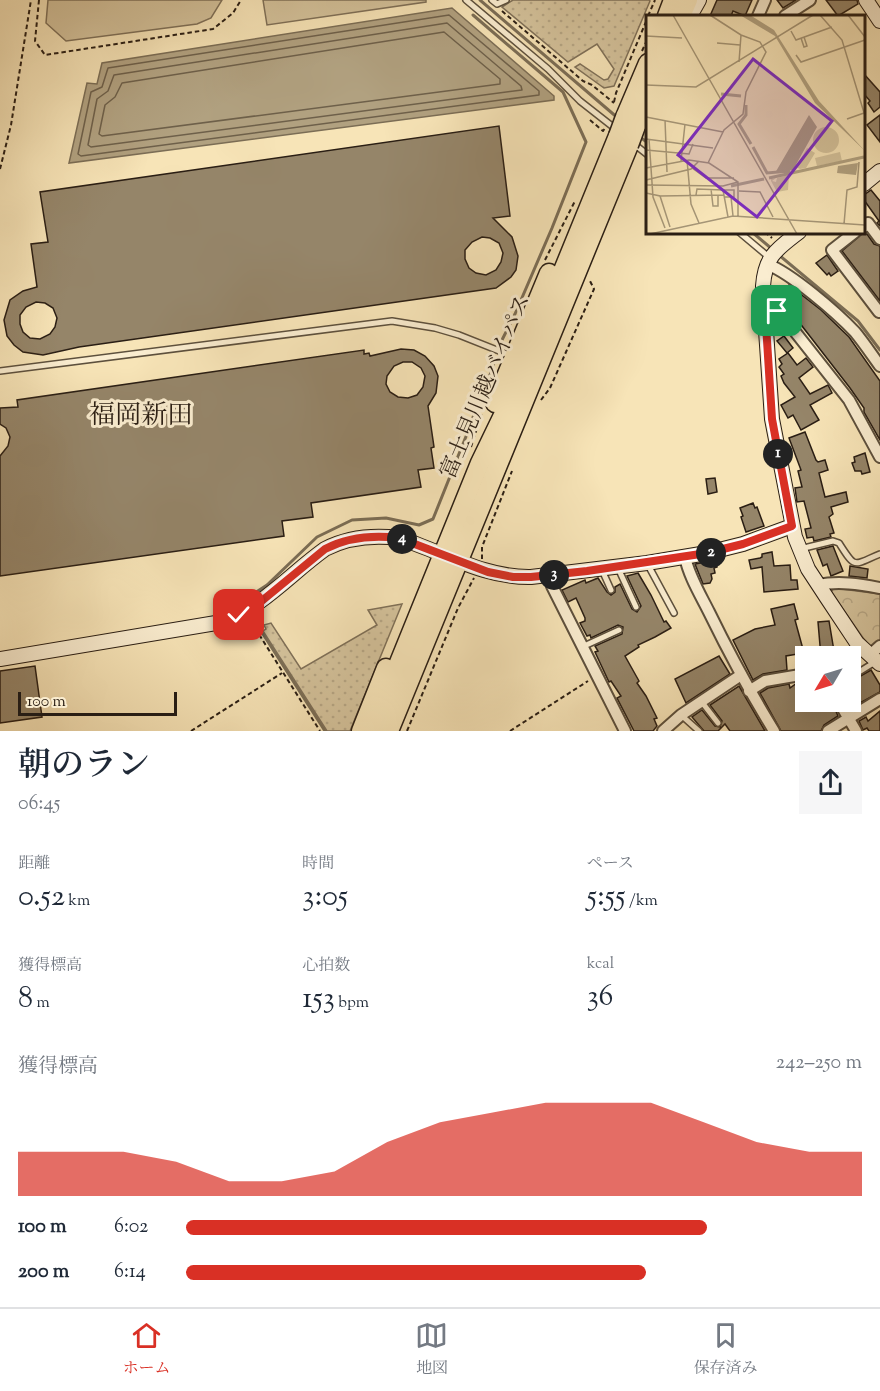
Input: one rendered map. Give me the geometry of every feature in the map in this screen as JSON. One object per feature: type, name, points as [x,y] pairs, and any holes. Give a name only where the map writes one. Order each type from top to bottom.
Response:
[{"type":"highway","points":[[667,15],[673,0]]},
{"type":"highway","points":[[681,15],[688,0]]},
{"type":"highway","name":"富士見川越バイパス","points":[[389,731],[460,565],[500,479],[502,456],[623,140],[622,114],[646,67]]},
{"type":"highway","name":"富士見川越バイパス","points":[[622,114],[646,99]]},
{"type":"highway","name":"富士見川越バイパス","points":[[374,731],[418,618],[460,565],[480,463],[508,405],[580,208],[623,140]]},
{"type":"highway","points":[[480,463],[489,418],[557,256],[580,208]]},
{"type":"highway","points":[[400,731],[461,585],[460,565]]},
{"type":"highway","points":[[361,731],[398,637],[418,618]]},
{"type":"street","points":[[691,15],[699,0]]},
{"type":"street","points":[[758,15],[765,0]]},
{"type":"street","points":[[787,15],[810,0]]},
{"type":"street","points":[[866,0],[880,21]]},
{"type":"street","points":[[865,183],[880,171]]},
{"type":"street","points":[[865,226],[868,223],[880,239]]},
{"type":"street","points":[[797,234],[772,254],[763,286],[772,419],[792,526],[799,549],[818,585],[857,643],[877,657]]},
{"type":"street","points":[[852,234],[831,250],[880,314]]},
{"type":"street","points":[[772,254],[778,269],[855,332],[880,366]]},
{"type":"street","points":[[765,309],[772,309],[781,314],[845,394],[880,457]]},
{"type":"street","points":[[0,659],[222,622],[258,604],[325,549],[346,541],[373,537],[399,538],[460,565],[513,577],[618,567],[707,553],[743,544],[792,526]]},
{"type":"street","points":[[684,556],[688,570],[749,691],[774,731]]},
{"type":"street","points":[[549,575],[582,647],[625,731]]},
{"type":"street","points":[[818,585],[831,582],[852,583],[880,588]]},
{"type":"street","points":[[668,729],[681,715],[741,675]]},
{"type":"street","points":[[749,691],[765,681],[795,676]]},
{"type":"street","points":[[828,731],[878,703]]},
{"type":"street","points":[[845,712],[856,731]]},
{"type":"lane","points":[[466,0],[548,69],[580,101],[646,153]]},
{"type":"lane","points":[[494,2],[506,0]]},
{"type":"lane","points":[[742,234],[772,254]]},
{"type":"lane","points":[[0,371],[392,321],[435,328],[514,357]]},
{"type":"lane","points":[[799,549],[833,541],[839,543],[855,564],[880,554]]},
{"type":"lane","points":[[647,563],[675,613]]},
{"type":"lane","points":[[618,567],[636,607]]},
{"type":"lane","points":[[602,568],[611,590]]},
{"type":"lane","points":[[582,647],[619,630]]},
{"type":"lane","points":[[861,669],[877,657]]},
{"type":"lane","points":[[701,701],[718,723]]},
{"type":"lane","points":[[681,715],[699,731]]},
{"type":"path","points":[[0,170],[11,125],[31,0]]},
{"type":"path","points":[[39,0],[35,41],[45,55],[213,29],[233,13],[241,0]]},
{"type":"path","points":[[649,15],[655,0]]},
{"type":"path","points":[[494,2],[499,9],[583,81],[592,85],[622,114]]},
{"type":"path","points":[[622,114],[616,93],[646,22]]},
{"type":"path","points":[[542,268],[554,240],[580,208]]},
{"type":"path","points":[[766,234],[772,254]]},
{"type":"path","points":[[407,731],[458,608],[460,565]]},
{"type":"path","points":[[254,621],[255,628],[320,731]]},
{"type":"path","points":[[190,731],[282,673]]},
{"type":"path","points":[[510,731],[597,676]]},
{"type":"green space","points":[[48,0],[222,0],[211,18],[197,24],[66,41],[46,23]]},
{"type":"green space","points":[[263,0],[426,0],[426,2],[267,25]]},
{"type":"green space","points":[[513,0],[650,1],[614,86],[604,88],[575,67],[580,64],[604,80],[608,79],[614,69],[597,44],[568,62],[502,7]]},
{"type":"green space","points":[[834,588],[880,594],[880,642],[873,648],[868,645],[831,592]]},
{"type":"green space","points":[[402,604],[350,731],[327,731],[263,631],[266,629],[264,625],[271,623],[301,669],[377,625],[368,610]]},
{"type":"water","points":[[452,8],[554,96],[554,100],[69,163],[87,83],[97,84],[102,63]]},
{"type":"building","points":[[717,0],[752,0],[745,15],[733,11],[731,15],[710,15]]},
{"type":"building","points":[[777,0],[796,0],[783,8]]},
{"type":"building","points":[[826,0],[857,0],[858,4],[837,15]]},
{"type":"building","points":[[865,75],[880,92],[880,107],[874,112],[868,103],[870,101],[865,95]]},
{"type":"building","points":[[880,115],[880,142],[867,125]]},
{"type":"building","points":[[499,126],[510,216],[493,218],[512,237],[518,256],[516,270],[511,277],[496,288],[79,347],[43,355],[23,352],[7,336],[4,320],[10,300],[23,291],[37,287],[31,244],[48,242],[40,192]],"holes":[[[482,237],[499,243],[503,253],[496,270],[486,275],[476,273],[469,268],[465,259],[465,250],[472,242]],[[36,302],[45,303],[53,308],[57,318],[50,334],[40,339],[30,338],[23,332],[20,324],[20,315],[26,307]]]},
{"type":"building","points":[[871,190],[880,201],[880,226],[865,201],[865,194]]},
{"type":"building","points":[[862,234],[867,234],[874,244],[880,246],[880,301],[842,251]]},
{"type":"building","points":[[827,255],[838,271],[831,276],[829,273],[827,275],[816,263]]},
{"type":"building","points":[[789,285],[821,310],[849,337],[880,381],[880,440],[864,408],[850,388],[795,317],[781,305],[791,297],[784,291]]},
{"type":"building","points":[[784,336],[793,348],[787,353],[777,341]]},
{"type":"building","points":[[401,349],[414,350],[425,356],[434,366],[438,376],[436,393],[428,406],[434,447],[431,448],[434,468],[418,470],[421,487],[311,503],[313,517],[282,521],[284,536],[0,576],[0,456],[8,446],[10,437],[6,428],[0,424],[0,408],[18,407],[17,400],[364,350],[364,354],[369,353],[370,356]],"holes":[[[403,362],[412,362],[421,368],[425,376],[423,387],[417,395],[408,398],[398,397],[390,392],[386,384],[387,376],[394,366]]]},
{"type":"building","points":[[788,353],[797,365],[806,358],[813,367],[799,378],[810,394],[828,385],[832,393],[810,405],[819,420],[801,430],[793,415],[788,418],[781,405],[795,397],[784,383],[781,376],[784,374],[779,367],[782,364],[779,359]]},
{"type":"building","points":[[805,432],[816,460],[818,462],[825,460],[828,470],[819,473],[825,497],[846,492],[848,502],[831,507],[833,514],[829,517],[834,533],[830,534],[831,537],[814,541],[813,537],[807,538],[805,529],[811,528],[804,501],[797,502],[795,488],[802,487],[798,471],[801,470],[789,438]]},
{"type":"building","points":[[865,453],[870,472],[862,474],[861,471],[855,471],[852,463],[855,462],[854,457]]},
{"type":"building","points":[[715,478],[717,492],[708,494],[706,479]]},
{"type":"building","points":[[753,503],[755,508],[757,507],[764,526],[746,532],[740,508]]},
{"type":"building","points":[[833,546],[843,571],[831,576],[827,564],[823,566],[817,550]]},
{"type":"building","points":[[772,552],[774,566],[790,565],[791,580],[797,580],[798,589],[764,592],[762,567],[751,569],[749,560]]},
{"type":"building","points":[[716,560],[717,567],[714,568],[715,573],[711,574],[710,583],[703,584],[695,564]]},
{"type":"building","points":[[850,566],[868,569],[867,578],[849,576]]},
{"type":"building","points":[[638,573],[664,622],[666,621],[671,628],[638,645],[639,647],[625,656],[657,718],[654,719],[657,726],[653,731],[634,731],[617,698],[621,696],[611,681],[609,682],[595,652],[598,651],[595,646],[622,634],[623,627],[618,625],[591,638],[590,635],[587,636],[580,623],[585,621],[585,618],[576,598],[568,602],[562,590],[585,580],[586,583],[598,578],[611,595],[615,592],[615,587],[620,584],[632,609],[637,612],[641,606],[627,576]]},
{"type":"building","points":[[794,604],[798,619],[795,620],[802,646],[795,646],[795,654],[786,656],[787,670],[763,674],[753,680],[733,640],[755,629],[775,625],[771,609]]},
{"type":"building","points":[[829,621],[833,646],[820,646],[818,622]]},
{"type":"building","points":[[719,656],[730,674],[686,703],[675,679]]},
{"type":"building","points":[[35,666],[42,717],[0,723],[0,671]]},
{"type":"building","points":[[871,670],[880,685],[880,692],[861,702],[861,676]]},
{"type":"building","points":[[789,684],[790,688],[795,684],[795,712],[836,712],[838,716],[824,725],[821,731],[781,731],[760,693],[768,688]]},
{"type":"building","points":[[739,686],[765,731],[730,731],[725,724],[718,731],[704,731],[692,717],[702,710],[715,726],[720,727],[722,721],[710,705]]},
{"type":"building","points":[[880,711],[880,731],[869,731],[867,728],[863,730],[859,721],[866,717],[868,721]]},
{"type":"waterway","points":[[480,0],[619,119]]},
{"type":"waterway","points":[[473,15],[563,92],[586,142],[552,228],[502,340]]},
{"type":"waterway","points":[[640,137],[646,142]]},
{"type":"waterway","points":[[754,234],[772,249]]},
{"type":"waterway","points":[[779,255],[858,321],[880,350]]},
{"type":"waterway","points":[[252,595],[267,585],[317,537],[352,520],[386,518],[419,525],[433,519],[495,359]]},
{"type":"waterway","points":[[263,634],[325,731]]},
{"type":"district","name":"福岡新田","points":[[141,416]]},
{"type":"route","points":[[239,615],[258,604],[325,549],[358,538],[386,536],[399,538],[488,572],[513,577],[531,577],[647,563],[707,553],[743,544],[792,526],[772,419],[769,377],[765,309],[777,311]]}]
